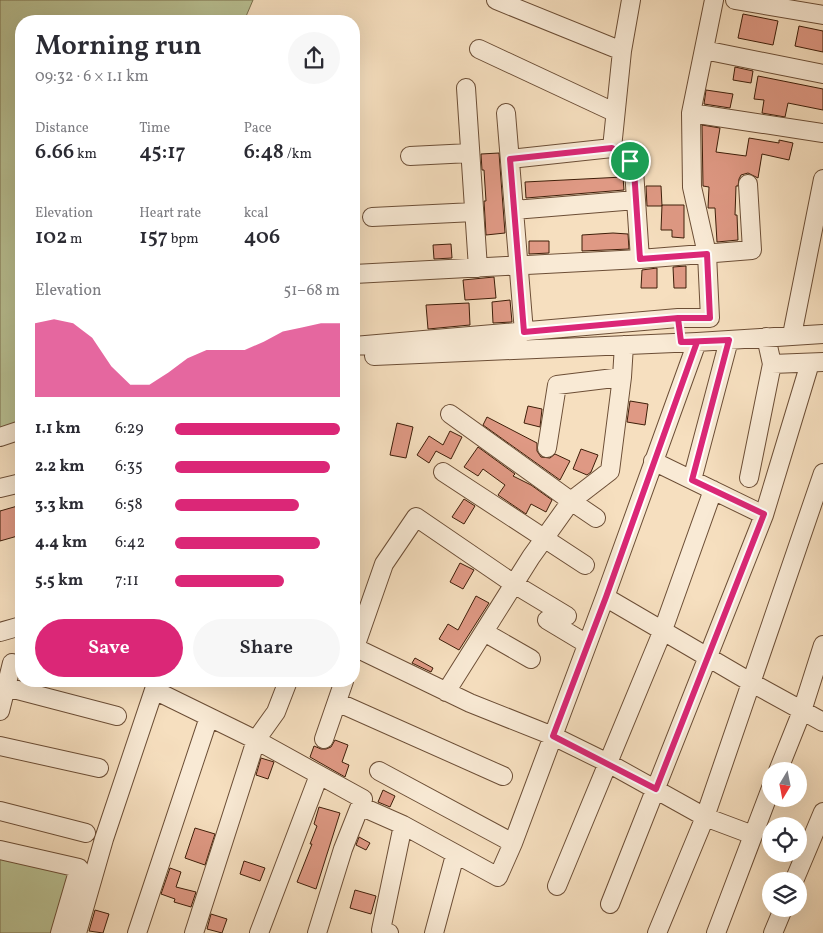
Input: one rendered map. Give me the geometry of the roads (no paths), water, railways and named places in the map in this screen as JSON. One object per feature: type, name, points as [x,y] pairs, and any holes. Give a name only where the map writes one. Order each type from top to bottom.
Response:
[{"type":"street","points":[[496,0],[622,51]]},
{"type":"street","points":[[612,148],[614,112],[631,0]]},
{"type":"street","points":[[360,346],[678,318],[710,318],[707,254],[692,187],[691,113],[714,0]]},
{"type":"street","points":[[735,0],[823,15]]},
{"type":"street","points":[[479,49],[614,112]]},
{"type":"street","points":[[704,50],[823,74]]},
{"type":"street","points":[[466,88],[478,268]]},
{"type":"street","points":[[506,113],[524,332]]},
{"type":"street","points":[[691,113],[823,133]]},
{"type":"street","points":[[510,159],[612,148],[628,158],[633,166],[640,259]]},
{"type":"street","points":[[410,156],[470,154]]},
{"type":"street","points":[[792,335],[823,179]]},
{"type":"street","points":[[360,274],[640,259],[752,250],[748,184]]},
{"type":"street","points":[[514,210],[636,200]]},
{"type":"street","points":[[372,217],[474,212]]},
{"type":"street","points":[[360,806],[403,825],[498,877],[513,843],[606,597],[653,461],[689,342],[678,318]]},
{"type":"street","points":[[360,357],[823,334]]},
{"type":"street","points":[[749,478],[772,364],[766,337]]},
{"type":"street","points":[[692,480],[729,340]]},
{"type":"street","points":[[446,692],[544,538],[571,501],[610,471],[622,377],[624,345]]},
{"type":"street","points":[[610,904],[764,514],[816,363],[772,364]]},
{"type":"street","points":[[547,448],[557,385],[622,377]]},
{"type":"street","points":[[450,414],[596,518]]},
{"type":"street","points":[[0,437],[15,432]]},
{"type":"street","points":[[653,461],[764,514]]},
{"type":"street","points":[[442,472],[585,565]]},
{"type":"street","points":[[657,933],[705,817],[823,473]]},
{"type":"street","points":[[0,488],[15,484]]},
{"type":"street","points":[[557,886],[663,630],[713,490]]},
{"type":"street","points":[[360,631],[384,564],[416,517],[514,584],[567,616]]},
{"type":"street","points":[[606,597],[752,683],[823,722]]},
{"type":"street","points":[[547,620],[587,644]]},
{"type":"street","points":[[0,632],[15,628]]},
{"type":"street","points":[[484,632],[531,659]]},
{"type":"street","points":[[782,762],[802,710],[823,645]]},
{"type":"street","points":[[360,651],[470,703],[553,736],[608,763],[705,817],[753,835]]},
{"type":"street","points":[[0,711],[11,661]]},
{"type":"street","points":[[6,687],[117,716]]},
{"type":"street","points":[[78,933],[104,839],[155,687]]},
{"type":"street","points":[[157,687],[363,799],[344,849],[317,933]]},
{"type":"street","points":[[194,933],[256,740],[276,712],[286,687]]},
{"type":"street","points":[[324,739],[342,687]]},
{"type":"street","points":[[337,702],[503,776]]},
{"type":"street","points":[[137,933],[209,717]]},
{"type":"street","points":[[0,746],[99,768]]},
{"type":"street","points":[[379,770],[513,843]]},
{"type":"street","points":[[259,933],[318,774]]},
{"type":"street","points":[[716,933],[763,808]]},
{"type":"street","points":[[0,811],[86,833]]},
{"type":"street","points":[[798,872],[823,812]]},
{"type":"street","points":[[389,933],[381,930],[403,825]]},
{"type":"street","points":[[0,850],[79,868],[60,933]]},
{"type":"street","points":[[434,933],[456,855]]},
{"type":"street","points":[[773,933],[780,917]]}]
